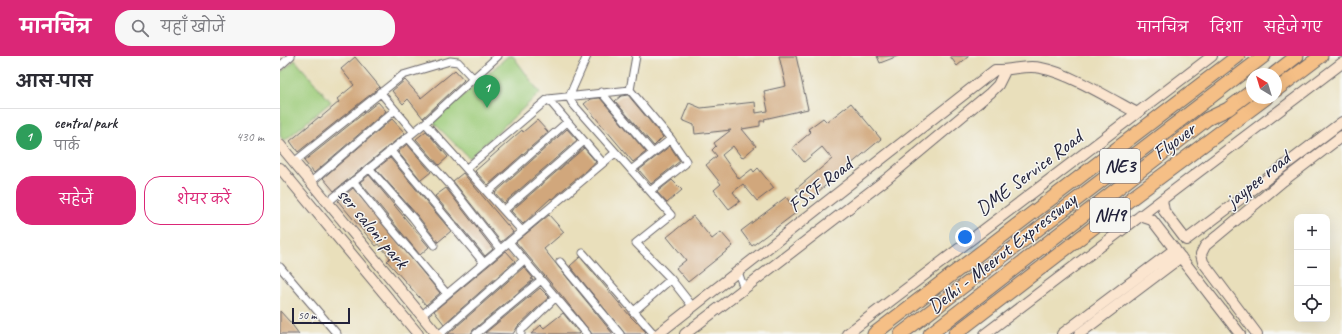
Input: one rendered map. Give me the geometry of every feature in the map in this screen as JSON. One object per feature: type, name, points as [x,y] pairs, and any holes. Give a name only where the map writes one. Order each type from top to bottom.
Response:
[{"type":"highway","points":[[874,334],[1238,56]]},
{"type":"highway","name":"Delhi - Meerut Expressway","points":[[901,334],[1264,56]]},
{"type":"highway","points":[[1282,68],[1297,56]]},
{"type":"highway","points":[[1282,85],[1321,56]]},
{"type":"highway","name":"Delhi - Meerut Expressway","points":[[930,334],[1207,119],[1228,109],[1246,96]]},
{"type":"highway","name":"Flyover","points":[[955,334],[1128,201],[1258,104]]},
{"type":"street","points":[[280,66],[291,56]]},
{"type":"street","points":[[328,202],[413,131],[426,123],[498,56]]},
{"type":"street","points":[[587,56],[570,98],[572,103],[615,153],[672,215],[636,243],[671,279],[693,307]]},
{"type":"street","points":[[636,56],[630,90],[671,140],[686,162],[650,191]]},
{"type":"street","name":"DME Service Road","points":[[847,334],[1212,56]]},
{"type":"street","points":[[294,162],[403,75],[450,61],[458,62],[473,78]]},
{"type":"street","points":[[985,334],[1342,64]]},
{"type":"street","name":"FSSF Road","points":[[658,334],[995,70],[1005,71],[1030,66],[1054,71],[1137,113]]},
{"type":"street","name":"FSSF Road","points":[[685,334],[876,188],[990,93],[998,85],[1005,71]]},
{"type":"street","points":[[467,168],[548,99],[570,98],[601,92],[630,90]]},
{"type":"street","points":[[380,92],[413,131]]},
{"type":"street","points":[[601,92],[653,153]]},
{"type":"street","points":[[548,99],[603,163]]},
{"type":"street","points":[[311,182],[395,110]]},
{"type":"street","points":[[488,192],[567,122]]},
{"type":"street","points":[[1162,200],[1164,211],[1186,240],[1342,122]]},
{"type":"street","points":[[426,123],[522,231]]},
{"type":"street","name":"jaypee road","points":[[1257,334],[1203,262],[1201,254],[1205,246],[1342,136]]},
{"type":"street","points":[[407,137],[450,185],[500,249]]},
{"type":"street","points":[[631,170],[671,140]]},
{"type":"street","points":[[504,210],[584,141]]},
{"type":"street","name":"ser saloni park","points":[[280,145],[439,334]]},
{"type":"street","points":[[390,150],[484,263]]},
{"type":"street","points":[[422,315],[615,153]]},
{"type":"street","points":[[1297,156],[1304,165]]},
{"type":"street","points":[[280,168],[418,334]]},
{"type":"street","points":[[369,168],[414,218],[434,245]]},
{"type":"street","points":[[865,172],[876,188]]},
{"type":"street","points":[[354,181],[381,216],[447,294]]},
{"type":"street","points":[[1140,216],[1152,220],[1240,334]]},
{"type":"street","points":[[509,242],[587,334]]},
{"type":"street","points":[[1077,331],[1175,249]]},
{"type":"street","points":[[583,254],[654,334]]},
{"type":"street","points":[[1062,334],[1077,331],[1181,257]]},
{"type":"street","points":[[439,334],[524,260]]},
{"type":"street","points":[[560,262],[620,334]]},
{"type":"street","points":[[280,267],[337,334]]},
{"type":"street","points":[[738,272],[744,289]]},
{"type":"street","points":[[633,312],[671,279]]},
{"type":"street","points":[[476,334],[541,280]]},
{"type":"street","points":[[521,334],[521,330],[556,297]]},
{"type":"green space","points":[[508,56],[513,56],[540,93],[469,158],[433,122]]},
{"type":"green space","points":[[295,60],[331,102],[284,141],[280,136],[280,73]]},
{"type":"building","points":[[779,56],[796,56],[808,109],[764,119],[765,121],[760,121],[760,126],[742,129],[756,146],[742,158],[733,146],[722,155],[739,179],[752,169],[754,172],[758,168],[774,188],[757,201],[743,184],[733,192],[740,201],[729,209],[714,190],[721,184],[706,165],[717,156],[712,150],[716,146],[714,143],[731,130],[695,134],[694,125],[682,120],[689,103],[701,108],[755,102],[756,113],[768,111],[764,91],[786,86]]},
{"type":"building","points":[[877,56],[898,56],[880,63]]},
{"type":"building","points":[[950,56],[969,56],[957,66]]},
{"type":"building","points":[[355,57],[380,87],[298,152],[290,141],[339,102],[337,99],[354,85],[341,69]]},
{"type":"building","points":[[455,70],[464,80],[423,118],[408,99],[403,104],[392,91],[405,80],[421,98]]},
{"type":"building","points":[[628,95],[663,137],[654,146],[615,101],[621,96]]},
{"type":"building","points":[[600,98],[646,152],[633,162],[584,104],[590,99]]},
{"type":"building","points":[[378,102],[386,111],[314,173],[304,161]]},
{"type":"building","points":[[851,103],[881,139],[806,202],[796,189],[832,159],[822,147],[804,162],[792,148],[811,132],[808,129],[823,118],[827,122]]},
{"type":"building","points":[[392,119],[405,133],[334,191],[323,178]]},
{"type":"building","points":[[537,120],[548,132],[488,185],[475,171],[522,130],[523,132]]},
{"type":"building","points":[[567,129],[577,140],[504,203],[495,193]]},
{"type":"building","points":[[426,131],[448,157],[439,165],[416,139]]},
{"type":"building","points":[[407,144],[431,172],[421,180],[398,152]]},
{"type":"building","points":[[670,146],[680,161],[651,184],[639,170]]},
{"type":"building","points":[[584,148],[596,162],[552,199],[551,198],[523,224],[511,211]]},
{"type":"building","points":[[390,158],[451,231],[438,242],[417,215],[376,169]]},
{"type":"building","points":[[463,173],[513,232],[501,242],[453,181]]},
{"type":"building","points":[[369,175],[429,247],[420,255],[360,182]]},
{"type":"building","points":[[672,180],[682,190],[667,203],[657,192]]},
{"type":"building","points":[[353,188],[440,293],[426,305],[387,261],[390,258],[379,244],[376,246],[338,201]]},
{"type":"building","points":[[446,188],[493,249],[485,256],[435,196]]},
{"type":"building","points":[[786,197],[797,212],[752,246],[741,231]]},
{"type":"building","points":[[549,215],[564,232],[544,249],[613,334],[592,334],[516,242]]},
{"type":"building","points":[[693,216],[712,239],[721,232],[733,246],[688,282],[676,268],[686,260],[667,237]]},
{"type":"building","points":[[506,251],[515,261],[444,324],[434,311]]},
{"type":"building","points":[[580,257],[630,316],[646,332],[643,334],[625,334],[570,266]]},
{"type":"building","points":[[524,267],[533,280],[473,330],[471,334],[448,334]]},
{"type":"building","points":[[540,288],[549,297],[518,326],[513,334],[485,333]]},
{"type":"building","points":[[280,311],[290,322],[299,334],[280,334]]},
{"type":"building","points":[[563,313],[580,334],[531,334],[541,325],[544,328]]},
{"type":"place","name":"central park","points":[[487,108]]}]
